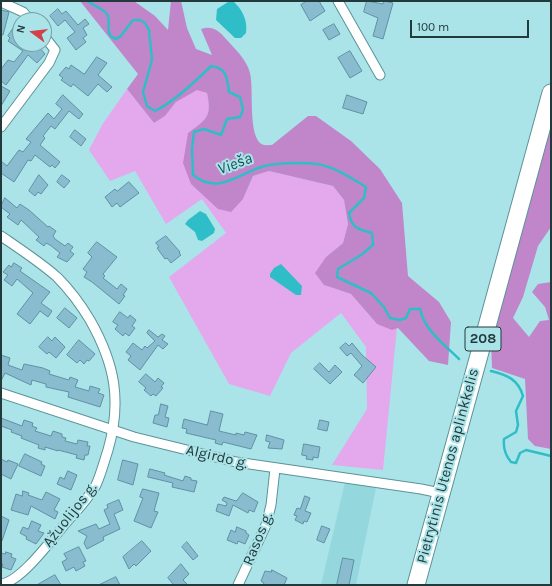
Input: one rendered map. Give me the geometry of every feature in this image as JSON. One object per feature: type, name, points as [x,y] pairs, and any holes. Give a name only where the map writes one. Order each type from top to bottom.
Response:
[{"type":"highway","name":"Pietrytinis Utenos aplinkkelis","points":[[416,585],[551,93]]},
{"type":"street","points":[[338,1],[380,75]]},
{"type":"street","points":[[1,2],[23,12]]},
{"type":"street","points":[[1,127],[50,63],[55,50],[52,46]]},
{"type":"street","name":"Ąžuolijos g.","points":[[1,236],[57,277],[76,298],[101,339],[108,355],[115,388],[113,431],[100,476],[88,495],[24,570],[3,584]]},
{"type":"street","name":"Algirdo g.","points":[[1,393],[113,431],[193,452],[276,468],[440,493]]},
{"type":"street","name":"Rasos g.","points":[[238,585],[266,525],[271,505],[276,468]]},
{"type":"shaded area","points":[[80,1],[134,1],[155,16],[168,30],[171,1],[181,1],[187,28],[196,49],[212,55],[201,29],[212,28],[224,37],[246,64],[251,80],[254,129],[256,137],[261,144],[272,145],[308,116],[316,116],[351,141],[380,169],[402,203],[408,276],[439,302],[451,322],[448,365],[429,361],[398,328],[392,330],[377,324],[351,294],[324,285],[315,273],[326,257],[343,243],[348,224],[344,200],[333,186],[269,171],[253,176],[243,199],[231,212],[218,209],[191,184],[183,163],[188,133],[204,121],[208,113],[209,107],[207,93],[197,90],[176,102],[165,116],[154,123],[127,89],[138,74]]},
{"type":"shaded area","points":[[233,1],[242,11],[245,19],[246,33],[241,38],[235,38],[216,20],[217,9],[228,2]]},
{"type":"shaded area","points":[[127,89],[154,123],[165,116],[176,102],[197,89],[207,93],[209,107],[207,117],[188,133],[243,199],[253,176],[269,171],[333,186],[344,200],[348,224],[343,243],[326,257],[324,285],[351,294],[377,324],[397,327],[383,470],[332,465],[367,409],[366,347],[341,313],[291,353],[270,396],[229,384],[169,277],[226,233],[202,199],[166,224],[135,171],[110,181],[89,150],[102,125]]},
{"type":"shaded area","points":[[551,127],[551,227],[538,246],[523,297],[513,318],[529,337],[540,321],[549,320],[545,307],[532,292],[538,284],[551,282],[551,449],[535,446],[528,439],[525,379],[492,368],[491,339]]},
{"type":"shaded area","points":[[200,211],[206,214],[215,229],[214,233],[202,241],[198,240],[195,232],[185,224]]},
{"type":"shaded area","points":[[281,264],[302,286],[301,295],[296,295],[270,277],[270,274],[274,268]]},
{"type":"shaded area","points":[[345,482],[376,488],[356,585],[321,585]]},
{"type":"building","points":[[307,1],[319,1],[325,11],[310,21],[301,5]]},
{"type":"building","points":[[367,1],[383,4],[384,1],[393,3],[383,39],[373,36],[378,18],[364,12]]},
{"type":"building","points":[[58,9],[62,14],[66,11],[78,25],[85,19],[89,24],[83,28],[87,35],[83,38],[86,42],[76,50],[67,38],[75,32],[65,20],[58,26],[52,18],[52,14]]},
{"type":"building","points":[[1,10],[9,12],[3,35],[1,35]]},
{"type":"building","points":[[334,24],[340,34],[329,40],[323,30]]},
{"type":"building","points":[[12,30],[12,44],[8,41],[10,38],[8,36]]},
{"type":"building","points":[[350,51],[362,71],[350,78],[338,58]]},
{"type":"building","points":[[22,52],[43,52],[45,54],[37,63],[28,55],[6,85],[1,81],[1,69],[8,60],[14,62]]},
{"type":"building","points":[[97,57],[107,63],[98,75],[112,87],[107,92],[98,84],[88,96],[73,84],[71,87],[61,80],[63,78],[59,75],[66,67],[69,69],[71,65],[84,74]]},
{"type":"building","points":[[1,86],[10,91],[1,106]]},
{"type":"building","points":[[63,95],[83,114],[79,119],[69,111],[55,129],[51,126],[43,136],[45,138],[40,145],[60,162],[55,168],[52,165],[50,167],[35,155],[31,161],[28,160],[14,182],[1,173],[1,161],[7,166],[19,150],[23,152],[31,142],[26,139],[48,113],[54,119],[62,109],[56,104]]},
{"type":"building","points":[[347,95],[367,102],[363,114],[343,108]]},
{"type":"building","points":[[75,130],[86,139],[81,146],[70,137]]},
{"type":"building","points":[[39,175],[48,185],[41,194],[38,192],[35,196],[29,191]]},
{"type":"building","points":[[62,175],[70,181],[64,188],[57,182]]},
{"type":"building","points":[[129,182],[139,193],[120,207],[117,203],[112,207],[105,197],[115,189],[117,191]]},
{"type":"building","points":[[5,198],[17,208],[20,204],[29,210],[48,227],[49,226],[56,231],[53,236],[55,239],[65,246],[68,243],[73,247],[70,251],[74,254],[67,262],[57,257],[60,253],[50,245],[46,243],[44,246],[36,240],[39,237],[21,220],[18,225],[7,217],[10,214],[1,207]]},
{"type":"building","points":[[166,236],[181,255],[171,263],[167,258],[165,259],[157,248],[159,247],[156,243]]},
{"type":"building","points":[[97,242],[117,257],[103,274],[105,276],[103,278],[117,289],[121,284],[127,289],[123,295],[125,296],[119,304],[84,277],[87,272],[83,269],[92,257],[88,253]]},
{"type":"building","points":[[14,263],[22,268],[20,271],[50,292],[41,303],[52,311],[48,317],[40,311],[30,324],[17,314],[33,293],[17,279],[12,286],[4,280],[8,275],[3,272],[9,265],[11,267]]},
{"type":"building","points":[[65,308],[77,318],[69,328],[57,318]]},
{"type":"building","points":[[120,312],[128,318],[130,315],[136,320],[132,326],[135,328],[129,336],[125,333],[123,336],[115,329],[118,325],[113,322]]},
{"type":"building","points":[[149,330],[158,337],[162,334],[165,336],[162,340],[168,344],[163,349],[158,345],[140,370],[128,360],[131,356],[126,352],[133,343],[142,350],[145,346],[147,348],[155,341],[147,333]]},
{"type":"building","points":[[48,337],[52,341],[55,337],[65,347],[56,358],[49,352],[47,354],[39,347]]},
{"type":"building","points":[[79,340],[95,354],[84,364],[80,360],[77,363],[67,355]]},
{"type":"building","points":[[346,343],[349,346],[352,343],[362,355],[376,367],[363,383],[354,375],[362,366],[351,353],[347,356],[340,348]]},
{"type":"building","points":[[1,355],[10,358],[8,365],[22,370],[24,364],[43,368],[50,371],[49,374],[69,380],[70,377],[78,380],[75,387],[89,391],[90,386],[100,389],[98,393],[104,395],[100,407],[68,397],[69,392],[46,387],[46,384],[32,380],[31,385],[5,373],[1,381]]},
{"type":"building","points":[[320,363],[329,372],[335,365],[342,372],[330,384],[314,369]]},
{"type":"building","points":[[146,374],[155,382],[158,378],[164,383],[161,387],[163,388],[156,396],[153,394],[151,396],[144,390],[146,388],[139,382]]},
{"type":"building","points":[[161,404],[168,406],[165,417],[169,418],[167,427],[153,423],[155,415],[158,415]]},
{"type":"building","points":[[211,411],[223,414],[219,431],[236,435],[236,433],[244,435],[245,432],[257,435],[251,449],[223,442],[222,445],[215,443],[216,440],[186,433],[187,429],[182,428],[184,419],[207,425]]},
{"type":"building","points":[[1,418],[22,426],[24,420],[33,423],[32,426],[37,428],[35,431],[51,436],[53,431],[62,434],[62,437],[66,438],[65,441],[77,444],[78,440],[88,442],[87,446],[90,446],[88,455],[85,455],[84,460],[76,458],[77,455],[58,450],[45,447],[45,450],[38,448],[39,445],[21,438],[22,436],[11,432],[12,430],[1,426]]},
{"type":"building","points":[[320,420],[329,422],[327,431],[318,429]]},
{"type":"building","points":[[267,435],[284,440],[282,449],[268,448],[270,442],[266,441]]},
{"type":"building","points":[[304,444],[320,447],[318,458],[313,457],[313,460],[306,459],[307,456],[302,455]]},
{"type":"building","points":[[25,454],[42,462],[41,464],[45,466],[41,476],[19,466]]},
{"type":"building","points":[[1,459],[18,464],[11,479],[1,474]]},
{"type":"building","points":[[123,460],[138,464],[133,485],[118,480]]},
{"type":"building","points":[[150,469],[165,473],[164,475],[183,481],[185,476],[191,478],[191,480],[197,481],[194,492],[172,487],[173,483],[148,477]]},
{"type":"building","points":[[68,471],[77,475],[71,490],[57,484],[60,477],[64,479]]},
{"type":"building","points":[[143,489],[159,493],[154,511],[158,512],[151,528],[134,521],[143,498],[140,497]]},
{"type":"building","points":[[23,491],[29,493],[28,495],[42,500],[46,492],[60,499],[54,510],[58,512],[55,519],[31,506],[28,515],[11,510],[16,494],[22,496]]},
{"type":"building","points":[[243,493],[258,502],[254,512],[249,510],[248,513],[233,505],[229,516],[216,511],[218,504],[226,506],[227,503],[222,500],[224,497],[236,501]]},
{"type":"building","points":[[305,496],[310,498],[305,511],[311,513],[307,522],[304,521],[303,524],[295,520],[297,516],[294,515],[297,508],[300,509]]},
{"type":"building","points":[[119,500],[123,510],[114,514],[120,529],[103,537],[104,540],[87,549],[84,543],[87,536],[78,531],[96,524],[99,529],[110,524],[104,510],[108,508],[107,505]]},
{"type":"building","points":[[1,516],[9,520],[2,541],[1,541]]},
{"type":"building","points":[[32,521],[41,525],[38,531],[44,533],[36,544],[26,539],[27,537],[20,533],[23,527],[28,529]]},
{"type":"building","points":[[322,526],[330,529],[324,543],[317,540]]},
{"type":"building","points":[[237,527],[246,531],[249,535],[245,544],[238,541],[237,544],[227,540],[231,530],[235,532]]},
{"type":"building","points":[[142,541],[151,551],[136,566],[134,564],[129,569],[123,557]]},
{"type":"building","points":[[187,542],[198,556],[193,560],[182,547]]},
{"type":"building","points":[[79,547],[86,561],[83,562],[85,566],[76,571],[74,567],[66,571],[62,562],[67,559],[64,554]]},
{"type":"building","points":[[6,552],[12,554],[11,557],[16,559],[11,570],[2,567],[3,564],[1,563],[1,553],[5,554]]},
{"type":"building","points":[[343,558],[354,560],[349,585],[337,585]]},
{"type":"building","points":[[181,564],[189,574],[183,580],[188,585],[174,585],[168,578]]},
{"type":"building","points":[[272,570],[287,578],[284,585],[263,585],[264,583],[261,581],[265,571],[271,572]]},
{"type":"building","points":[[55,575],[61,585],[37,585]]},
{"type":"building","points":[[116,577],[120,585],[99,585]]},
{"type":"waterway","name":"Vieša","points":[[88,1],[107,14],[109,20],[109,32],[115,39],[120,37],[133,20],[140,20],[145,23],[149,30],[152,60],[143,92],[147,106],[155,111],[162,107],[184,91],[211,66],[223,71],[227,78],[229,92],[240,97],[243,110],[240,117],[227,119],[221,135],[204,129],[194,132],[192,149],[193,175],[202,181],[219,183],[227,182],[261,167],[288,163],[310,163],[329,167],[366,187],[364,198],[349,213],[350,218],[356,228],[372,233],[373,245],[361,255],[338,269],[337,277],[371,293],[384,307],[390,318],[400,320],[406,318],[410,309],[420,309],[422,317],[430,330],[459,359]]},
{"type":"waterway","name":"Vieša","points":[[491,371],[507,376],[515,382],[521,390],[523,396],[516,411],[518,425],[516,432],[504,439],[504,449],[509,460],[516,463],[520,453],[526,450],[551,456]]}]
